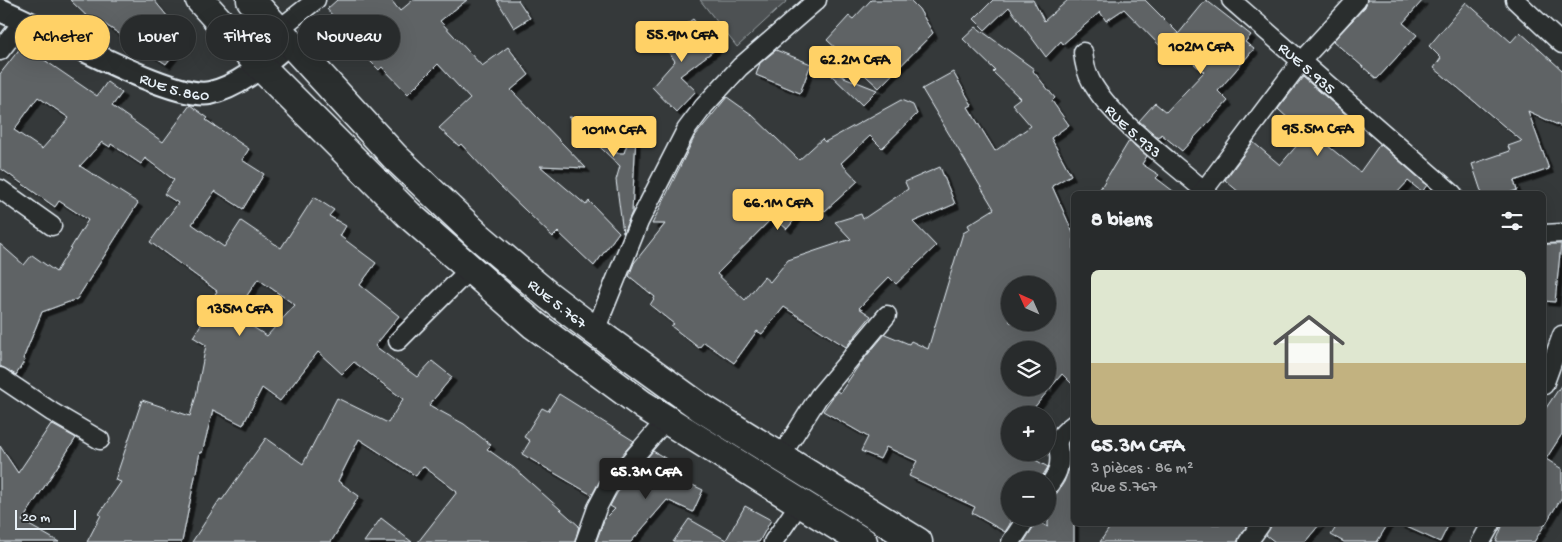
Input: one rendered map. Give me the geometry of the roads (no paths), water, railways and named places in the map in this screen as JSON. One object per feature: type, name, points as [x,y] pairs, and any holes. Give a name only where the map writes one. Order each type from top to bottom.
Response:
[{"type":"highway","points":[[200,0],[261,67],[409,215],[469,270],[534,325],[642,405],[863,542]]},
{"type":"highway","name":"RUE 5.767","points":[[250,0],[264,15]]},
{"type":"highway","name":"RUE 5.767","points":[[288,40],[395,157],[477,234],[594,331],[700,406],[918,542]]},
{"type":"street","points":[[288,32],[316,0]]},
{"type":"street","points":[[594,331],[639,222],[686,130],[704,106],[740,67],[817,0]]},
{"type":"street","name":"RUE 5.935","points":[[1231,0],[1302,60],[1450,191]]},
{"type":"street","points":[[1205,191],[1302,60],[1357,0]]},
{"type":"street","points":[[1515,0],[1562,44]]},
{"type":"street","name":"RUE 5.860","points":[[0,10],[15,16]]},
{"type":"street","points":[[0,51],[15,32]]},
{"type":"street","name":"RUE 5.933","points":[[1083,52],[1091,82],[1113,111],[1203,191]]},
{"type":"street","name":"RUE 5.860","points":[[106,60],[192,93],[208,93],[228,88],[261,67],[266,60]]},
{"type":"street","points":[[0,189],[52,226]]},
{"type":"street","points":[[1546,234],[1562,233]]},
{"type":"street","points":[[398,341],[469,270]]},
{"type":"street","points":[[781,456],[819,396],[888,314]]},
{"type":"street","points":[[1546,379],[1562,335]]},
{"type":"street","points":[[0,377],[52,412],[100,440]]},
{"type":"street","points":[[585,542],[597,508],[608,487],[666,420]]},
{"type":"street","points":[[1056,473],[1058,470],[1056,446],[1060,434],[1071,426]]},
{"type":"street","points":[[774,542],[800,503]]},
{"type":"street","points":[[1011,542],[1022,526]]},
{"type":"street","points":[[1248,542],[1260,526]]},
{"type":"street","points":[[1481,542],[1490,526]]}]
